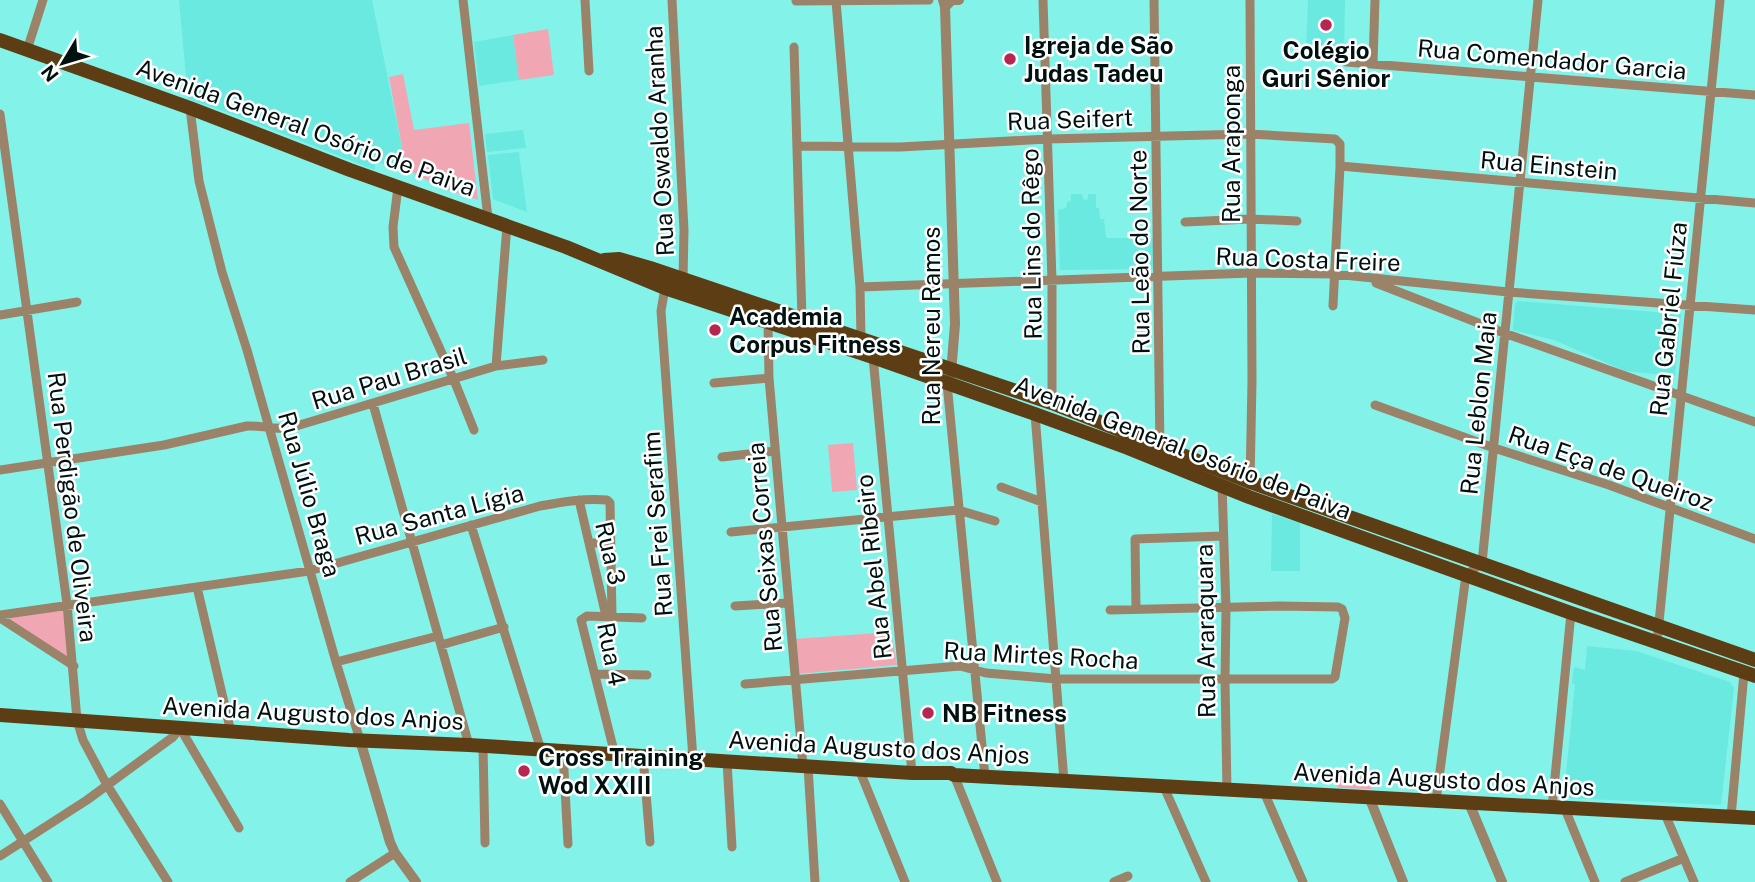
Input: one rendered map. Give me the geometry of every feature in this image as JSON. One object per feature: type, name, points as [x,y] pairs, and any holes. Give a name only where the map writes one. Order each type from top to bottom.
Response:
[{"type":"main road","name":"Avenida General Osório de Paiva","points":[[0,40],[566,247],[665,288],[873,357],[1052,403],[1251,482],[1755,660]]},
{"type":"main road","name":"Avenida General Osório de Paiva","points":[[595,260],[619,260],[861,338],[1035,415],[1222,487],[1750,675]]},
{"type":"main road","points":[[1313,520],[1317,505]]},
{"type":"main road","name":"Avenida Augusto dos Anjos","points":[[0,715],[231,732],[912,773],[1755,818]]},
{"type":"street","points":[[27,50],[43,0]]},
{"type":"street","points":[[463,0],[488,218]]},
{"type":"street","points":[[585,0],[589,71]]},
{"type":"street","name":"Rua Oswaldo Aranha","points":[[672,0],[684,230],[683,280]]},
{"type":"street","points":[[796,1],[929,0]]},
{"type":"street","points":[[944,3],[959,0]]},
{"type":"street","name":"Rua Lins do Rêgo","points":[[1043,0],[1052,281],[1052,403]]},
{"type":"street","name":"Rua Leão do Norte","points":[[1154,0],[1160,276],[1160,462]]},
{"type":"street","name":"Rua Araponga","points":[[1249,497],[1250,0]]},
{"type":"street","points":[[1373,63],[1375,0]]},
{"type":"street","name":"Rua Leblon Maia","points":[[1482,563],[1538,0]]},
{"type":"street","name":"Rua Gabriel Fiúza","points":[[1657,643],[1720,0]]},
{"type":"street","points":[[835,1],[860,287],[861,338]]},
{"type":"street","name":"Rua Nereu Ramos","points":[[944,3],[954,284],[950,377],[958,510],[985,777]]},
{"type":"street","points":[[794,47],[802,319]]},
{"type":"street","name":"Rua Comendador Garcia","points":[[1346,62],[1755,95]]},
{"type":"street","name":"Rua Júlio Braga","points":[[190,108],[199,181],[222,272],[247,350],[309,570],[395,853],[416,882]]},
{"type":"street","name":"Rua Perdigão de Oliveira","points":[[0,114],[4,171],[29,312],[67,604],[77,720],[83,740],[107,785],[168,882]]},
{"type":"street","name":"Rua Seifert","points":[[798,146],[900,147],[1048,139],[1249,134],[1335,139],[1340,144],[1340,166]]},
{"type":"street","points":[[1333,306],[1340,166]]},
{"type":"street","name":"Rua Einstein","points":[[1340,166],[1755,203]]},
{"type":"street","points":[[398,187],[393,228],[394,247],[474,430]]},
{"type":"street","points":[[1185,222],[1250,219],[1297,221]]},
{"type":"street","points":[[496,366],[507,225]]},
{"type":"street","name":"Rua Costa Freire","points":[[860,287],[1251,273],[1334,274],[1508,292],[1755,310]]},
{"type":"street","points":[[1365,278],[1504,333],[1754,421]]},
{"type":"street","name":"Rua Frei Serafim","points":[[665,288],[661,311],[693,759]]},
{"type":"street","points":[[0,315],[77,302]]},
{"type":"street","name":"Rua Seixas Correia","points":[[768,323],[775,451],[815,882]]},
{"type":"street","name":"Rua Abel Ribeiro","points":[[873,357],[912,773]]},
{"type":"street","name":"Rua Pau Brasil","points":[[0,470],[164,445],[247,426],[259,425],[269,429],[293,427],[496,366],[542,359]]},
{"type":"street","points":[[714,383],[769,378]]},
{"type":"street","points":[[373,404],[440,641],[476,745],[485,843]]},
{"type":"street","name":"Rua Eça de Queiroz","points":[[1375,405],[1494,448],[1609,485],[1755,539]]},
{"type":"street","points":[[1035,415],[1064,781]]},
{"type":"street","points":[[722,457],[775,451]]},
{"type":"street","name":"Rua Araraquara","points":[[1222,470],[1227,790]]},
{"type":"street","points":[[1001,487],[1042,502]]},
{"type":"street","name":"Rua Santa Lígia","points":[[0,617],[67,604],[309,570],[540,506],[579,500],[609,501],[609,616]]},
{"type":"street","name":"Rua 3","points":[[579,500],[609,616]]},
{"type":"street","points":[[731,532],[958,510],[995,521]]},
{"type":"street","points":[[471,525],[541,750]]},
{"type":"street","points":[[1136,609],[1135,539],[1223,536]]},
{"type":"street","points":[[589,543],[610,543]]},
{"type":"street","points":[[1436,801],[1466,575],[1482,563]]},
{"type":"street","points":[[197,587],[231,732]]},
{"type":"street","points":[[735,606],[788,603]]},
{"type":"street","points":[[1110,610],[1226,608]]},
{"type":"street","name":"Rua Mirtes Rocha","points":[[745,684],[960,666],[986,673],[1056,679],[1335,678],[1345,618],[1341,608],[1226,608]]},
{"type":"street","points":[[1571,613],[1559,808],[1595,882]]},
{"type":"street","name":"Rua 4","points":[[615,755],[581,620],[587,616],[642,618]]},
{"type":"street","points":[[0,617],[74,666]]},
{"type":"street","points":[[336,662],[504,626]]},
{"type":"street","points":[[595,674],[647,675]]},
{"type":"street","points":[[1731,817],[1750,675]]},
{"type":"street","points":[[0,856],[107,785],[173,737],[180,728],[239,828]]},
{"type":"street","points":[[563,752],[568,844]]},
{"type":"street","points":[[643,756],[650,842]]},
{"type":"street","points":[[727,761],[732,847]]},
{"type":"street","points":[[859,769],[905,882]]},
{"type":"street","points":[[954,775],[997,882]]},
{"type":"street","points":[[1164,787],[1206,882]]},
{"type":"street","points":[[1264,792],[1303,882]]},
{"type":"street","points":[[1368,797],[1403,882]]},
{"type":"street","points":[[1469,803],[1502,882]]},
{"type":"street","points":[[0,804],[47,882]]},
{"type":"street","points":[[1665,814],[1694,882]]},
{"type":"street","points":[[350,882],[395,853]]},
{"type":"street","points":[[1625,882],[1684,858]]},
{"type":"street","points":[[1114,882],[1128,876]]},
{"type":"shaded area","points":[[179,0],[372,0],[407,173],[375,161],[375,170],[188,99]]},
{"type":"shaded area","name":"Colégio Guri Sênior","points":[[1308,0],[1345,0],[1344,51],[1306,50]]},
{"type":"shaded area","points":[[548,29],[554,75],[519,80],[513,35]]},
{"type":"shaded area","points":[[513,35],[519,80],[479,86],[474,42]]},
{"type":"shaded area","points":[[403,74],[414,130],[469,123],[478,200],[442,188],[406,169],[389,77]]},
{"type":"shaded area","points":[[523,130],[526,148],[487,152],[485,134]]},
{"type":"shaded area","points":[[519,152],[527,212],[493,199],[488,155]]},
{"type":"shaded area","points":[[1071,194],[1082,194],[1084,200],[1088,199],[1088,194],[1096,194],[1096,208],[1099,208],[1100,219],[1104,219],[1106,238],[1153,238],[1154,269],[1060,270],[1058,210],[1066,208],[1067,202],[1071,201]]},
{"type":"shaded area","points":[[1518,301],[1681,314],[1675,376],[1625,371],[1554,340],[1513,330],[1515,303]]},
{"type":"shaded area","points":[[853,443],[857,490],[832,492],[828,445]]},
{"type":"shaded area","points":[[1272,514],[1300,523],[1300,571],[1271,571]]},
{"type":"shaded area","points":[[60,609],[63,611],[70,659],[9,619],[9,616]]},
{"type":"shaded area","points":[[891,632],[897,665],[796,674],[794,639]]},
{"type":"shaded area","points":[[1587,646],[1636,651],[1730,682],[1734,688],[1721,805],[1566,798],[1564,794],[1575,684],[1572,683],[1574,667],[1585,670]]},
{"type":"shaded area","points":[[1338,776],[1371,777],[1371,789],[1338,788]]},
{"type":"place","name":"Colégio Guri Sênior","points":[[1326,25]]},
{"type":"place","name":"Igreja de São Judas Tadeu","points":[[1010,59]]},
{"type":"place","name":"Academia Corpus Fitness","points":[[715,330]]},
{"type":"place","name":"NB Fitness","points":[[928,713]]},
{"type":"place","name":"Cross Training Wod XXIII","points":[[524,771]]}]
